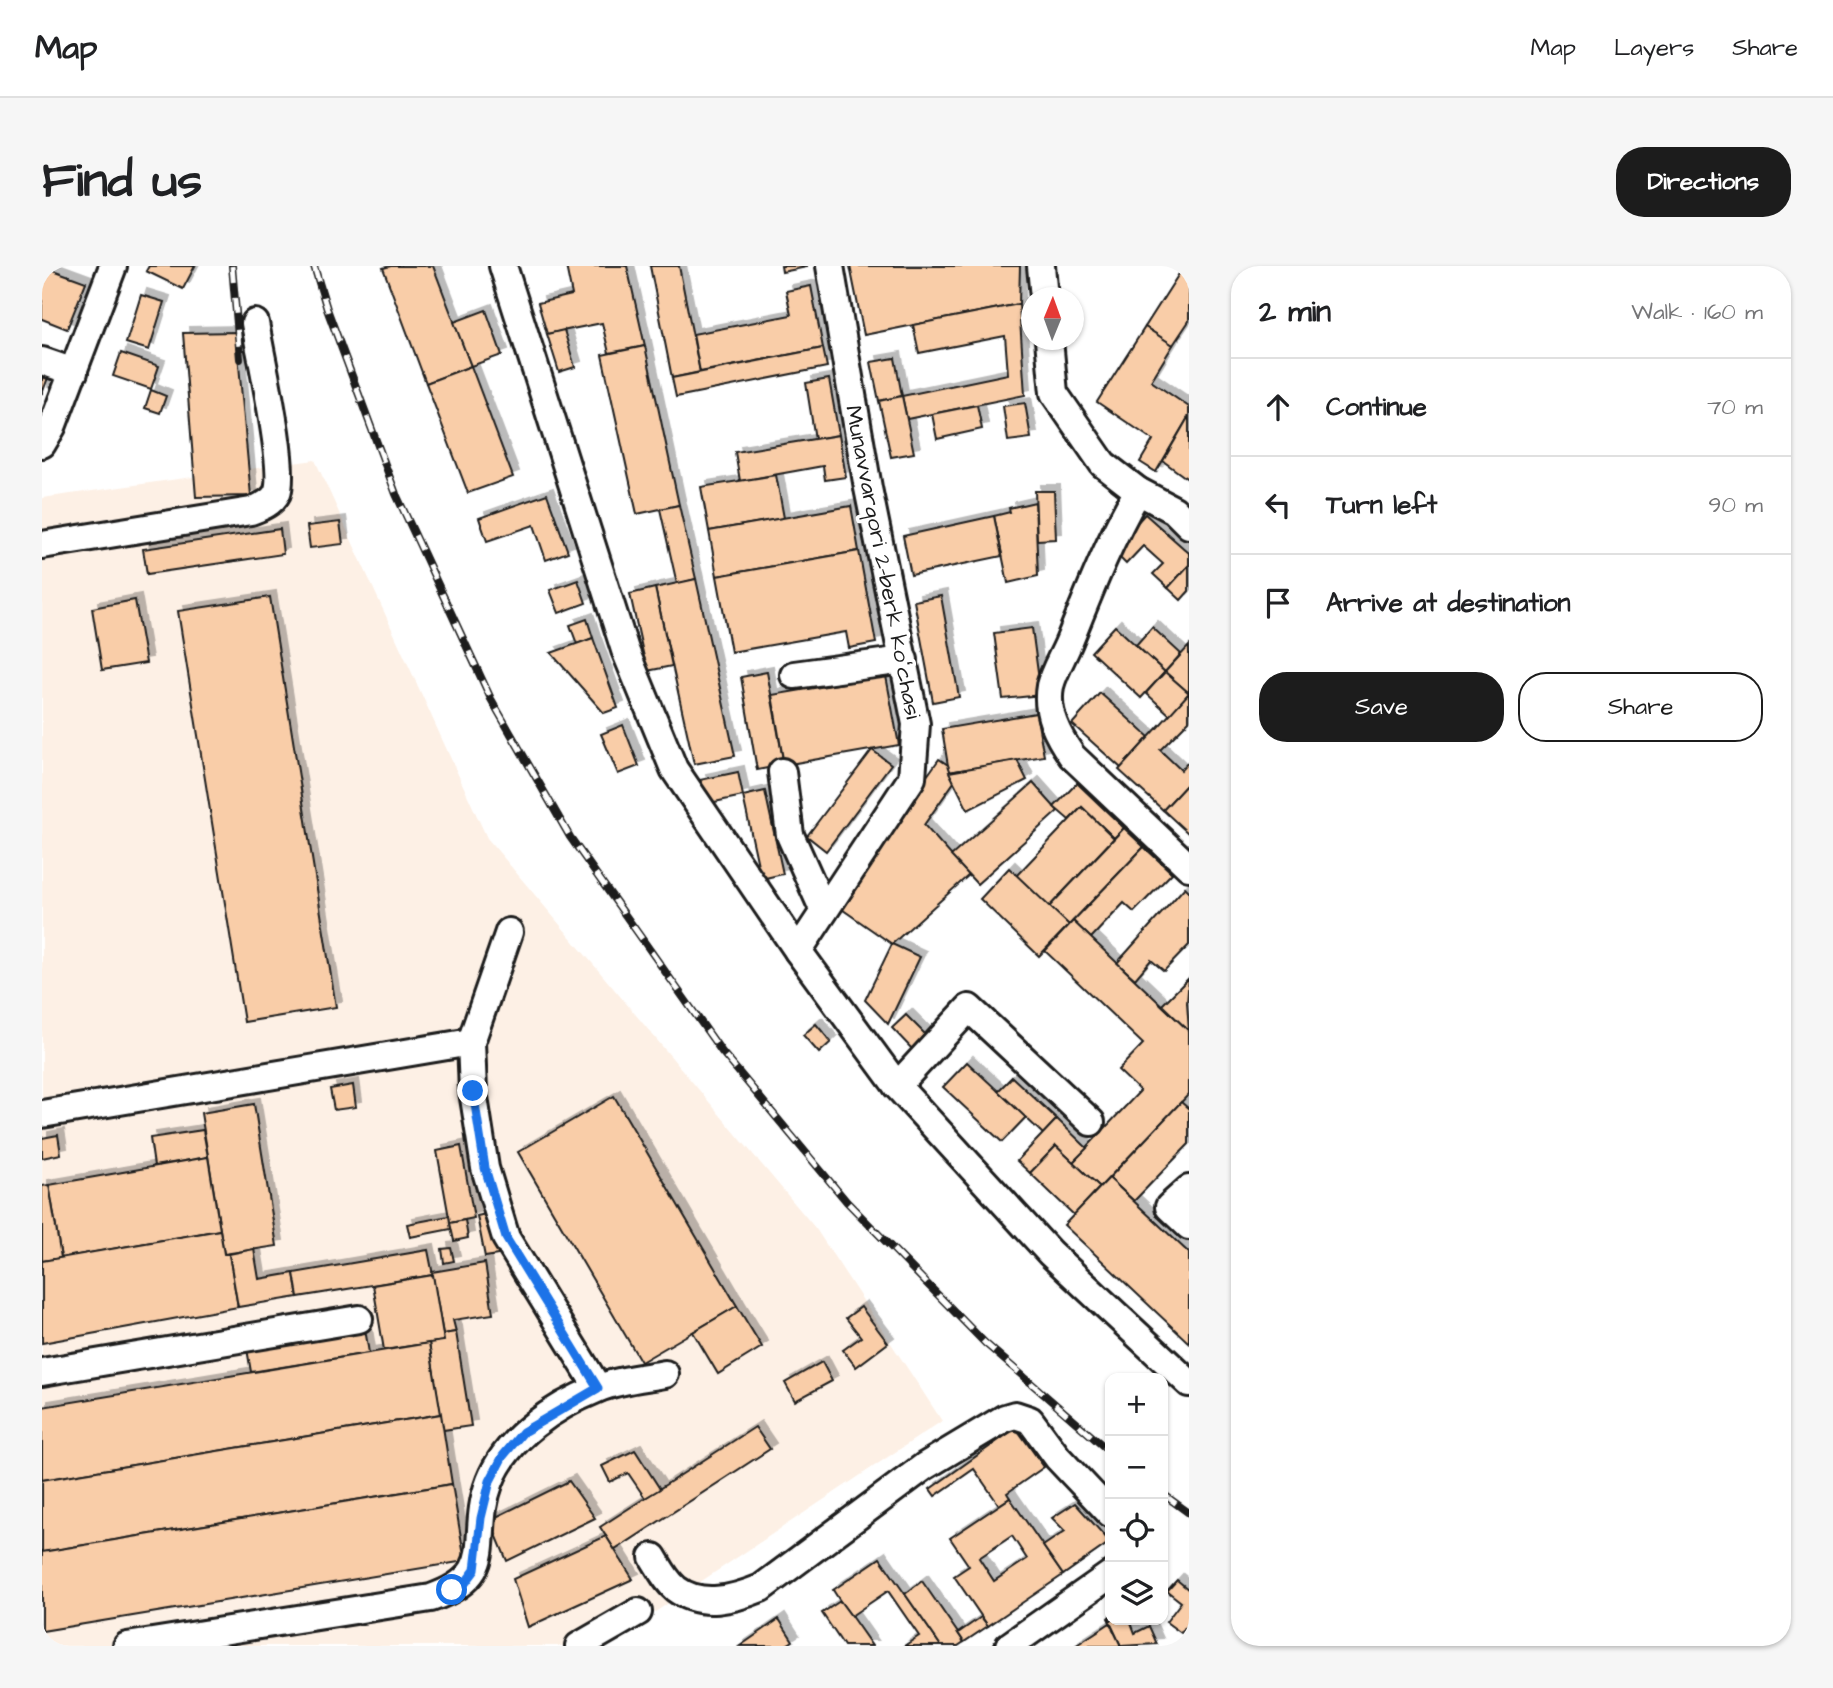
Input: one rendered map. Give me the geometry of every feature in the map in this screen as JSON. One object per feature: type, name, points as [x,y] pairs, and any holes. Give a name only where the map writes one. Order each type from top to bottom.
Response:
[{"type":"street","points":[[42,444],[74,372],[113,266]]},
{"type":"street","points":[[503,266],[625,650],[674,769],[798,951],[897,1086],[1050,1253],[1189,1383]]},
{"type":"street","name":"Munavvarqori 2-berk koʻchasi","points":[[798,951],[912,778],[916,724],[868,488],[830,266]]},
{"type":"street","points":[[1041,266],[1043,287]]},
{"type":"street","points":[[42,545],[251,511],[268,504],[277,493],[278,462],[255,323]]},
{"type":"street","points":[[1050,350],[1054,393],[1103,464],[1138,491],[1174,510],[1189,524]]},
{"type":"street","points":[[42,361],[74,372]]},
{"type":"street","points":[[1138,491],[1109,541],[1086,596],[1050,687],[1050,709],[1056,734],[1072,756],[1189,867]]},
{"type":"street","points":[[794,675],[904,660]]},
{"type":"street","points":[[782,772],[790,835],[824,911]]},
{"type":"street","points":[[509,932],[471,1042],[473,1091],[485,1168],[506,1238],[598,1388]]},
{"type":"street","points":[[897,1086],[969,1008],[1091,1122]]},
{"type":"street","points":[[42,1114],[471,1042]]},
{"type":"street","points":[[1189,1189],[1169,1207],[1189,1226]]},
{"type":"street","points":[[42,1372],[359,1319]]},
{"type":"street","points":[[127,1646],[431,1598],[452,1590],[466,1582],[475,1570],[481,1518],[490,1481],[503,1456],[523,1432],[598,1388],[664,1374]]},
{"type":"street","points":[[653,1557],[675,1589],[698,1600],[742,1596],[770,1582],[844,1523],[925,1466],[1005,1418],[1015,1415],[1030,1420],[1058,1458],[1105,1508]]},
{"type":"street","points":[[1009,1646],[1105,1579]]},
{"type":"street","points":[[579,1646],[638,1612]]},
{"type":"shaded area","points":[[315,460],[487,838],[816,1229],[942,1421],[604,1646],[42,1646],[42,498]]},
{"type":"building","points":[[42,266],[86,282],[67,329],[42,319]]},
{"type":"building","points":[[149,266],[195,266],[183,289],[146,271]]},
{"type":"building","points":[[433,266],[471,366],[426,383],[383,268]]},
{"type":"building","points":[[566,266],[627,266],[645,346],[609,353],[602,323],[547,334],[538,303],[572,295]]},
{"type":"building","points":[[650,266],[679,266],[700,372],[672,378]]},
{"type":"building","points":[[781,266],[807,266],[807,267],[782,272]]},
{"type":"building","points":[[850,266],[1020,266],[1019,304],[864,335]]},
{"type":"building","points":[[1184,266],[1189,266],[1189,321],[1173,345],[1145,327]]},
{"type":"building","points":[[811,286],[823,348],[700,372],[693,334],[791,315],[786,291]]},
{"type":"building","points":[[141,295],[164,302],[149,350],[126,343]]},
{"type":"building","points":[[1019,304],[1025,395],[907,419],[902,396],[1008,374],[1005,336],[919,353],[913,325]]},
{"type":"building","points":[[486,310],[502,355],[471,366],[454,322]]},
{"type":"building","points":[[1145,327],[1173,345],[1151,381],[1189,407],[1189,416],[1156,472],[1140,462],[1153,440],[1097,402]]},
{"type":"building","points":[[564,330],[575,367],[559,372],[547,334]]},
{"type":"building","points":[[236,332],[251,496],[196,497],[183,333]]},
{"type":"building","points":[[645,346],[679,505],[637,514],[602,355]]},
{"type":"building","points":[[823,348],[827,367],[676,397],[672,378]]},
{"type":"building","points":[[121,353],[159,366],[151,389],[113,376]]},
{"type":"building","points":[[895,358],[902,396],[879,401],[871,362]]},
{"type":"building","points":[[471,366],[513,477],[468,493],[426,383]]},
{"type":"building","points":[[42,369],[50,372],[42,394]]},
{"type":"building","points":[[829,379],[839,435],[815,439],[806,383]]},
{"type":"building","points":[[151,390],[166,396],[160,413],[145,408]]},
{"type":"building","points":[[902,396],[914,453],[891,457],[879,401]]},
{"type":"building","points":[[1025,403],[1031,438],[1008,441],[1003,406]]},
{"type":"building","points":[[977,405],[982,429],[937,439],[932,414]]},
{"type":"building","points":[[1189,416],[1189,480],[1163,461]]},
{"type":"building","points":[[839,435],[846,477],[825,480],[823,466],[740,481],[735,452]]},
{"type":"building","points":[[776,475],[784,518],[709,531],[701,487]]},
{"type":"building","points":[[1035,491],[1054,491],[1056,539],[1037,540]]},
{"type":"building","points":[[547,494],[568,552],[546,560],[534,525],[487,541],[479,518]]},
{"type":"building","points":[[1035,502],[1038,576],[1008,583],[994,516],[1010,512],[1009,508]]},
{"type":"building","points":[[679,505],[696,579],[677,584],[660,509]]},
{"type":"building","points":[[851,506],[859,551],[717,576],[709,531]]},
{"type":"building","points":[[1145,514],[1189,553],[1189,565],[1168,588],[1153,574],[1163,564],[1143,546],[1126,564],[1112,550]]},
{"type":"building","points":[[994,516],[1002,556],[911,575],[903,536]]},
{"type":"building","points":[[340,522],[343,544],[310,548],[307,526]]},
{"type":"building","points":[[280,529],[283,554],[147,574],[143,549]]},
{"type":"building","points":[[859,551],[876,643],[849,648],[846,632],[731,652],[717,576]]},
{"type":"building","points":[[1189,565],[1189,591],[1181,600],[1168,588]]},
{"type":"building","points":[[696,579],[735,756],[694,764],[655,588]]},
{"type":"building","points":[[578,580],[586,603],[559,613],[550,590]]},
{"type":"building","points":[[655,588],[672,666],[647,671],[630,594]]},
{"type":"building","points":[[941,596],[959,697],[933,702],[914,601]]},
{"type":"building","points":[[270,597],[336,1007],[244,1022],[178,611]]},
{"type":"building","points":[[135,600],[146,663],[102,670],[92,608]]},
{"type":"building","points":[[587,619],[593,638],[577,644],[570,625]]},
{"type":"building","points":[[1115,626],[1165,672],[1141,698],[1091,652]]},
{"type":"building","points":[[1152,627],[1181,654],[1165,672],[1136,645]]},
{"type":"building","points":[[1032,628],[1041,695],[1003,699],[994,633]]},
{"type":"building","points":[[593,638],[618,708],[604,713],[551,653]]},
{"type":"building","points":[[1189,646],[1189,693],[1165,672]]},
{"type":"building","points":[[767,672],[784,765],[757,770],[741,677]]},
{"type":"building","points":[[1165,672],[1189,693],[1170,715],[1146,693]]},
{"type":"building","points":[[886,676],[899,745],[784,765],[772,695]]},
{"type":"building","points":[[1100,693],[1149,737],[1121,768],[1072,724]]},
{"type":"building","points":[[1189,693],[1189,721],[1160,750],[1181,770],[1189,761],[1189,782],[1163,810],[1119,770]]},
{"type":"building","points":[[1036,713],[1044,756],[949,772],[942,729]]},
{"type":"building","points":[[623,725],[639,766],[618,774],[601,734]]},
{"type":"building","points":[[872,750],[891,764],[826,851],[807,836]]},
{"type":"building","points":[[939,759],[948,765],[954,782],[924,825],[969,875],[892,944],[836,905]]},
{"type":"building","points":[[1017,760],[1027,780],[968,810],[949,772]]},
{"type":"building","points":[[738,772],[743,796],[705,804],[700,780]]},
{"type":"building","points":[[1189,782],[1189,834],[1163,810]]},
{"type":"building","points":[[1033,783],[1058,811],[977,884],[951,856]]},
{"type":"building","points":[[1077,783],[1124,828],[1114,838],[1082,807],[1069,820],[1054,807]]},
{"type":"building","points":[[765,791],[783,874],[761,879],[743,796]]},
{"type":"building","points":[[1082,807],[1114,838],[1049,907],[1016,876]]},
{"type":"building","points":[[1124,828],[1144,847],[1069,925],[1049,907]]},
{"type":"building","points":[[1144,847],[1172,873],[1134,912],[1124,903],[1091,938],[1073,921]]},
{"type":"building","points":[[1009,868],[1069,925],[1039,956],[980,899]]},
{"type":"building","points":[[1185,887],[1189,891],[1189,945],[1164,971],[1151,960],[1135,979],[1117,963]]},
{"type":"building","points":[[1073,921],[1189,1031],[1189,1094],[1100,1187],[1073,1162],[1140,1091],[1118,1070],[1143,1044],[1045,951]]},
{"type":"building","points":[[892,944],[920,957],[888,1024],[865,1000]]},
{"type":"building","points":[[1189,978],[1187,1003],[1189,1031],[1162,1005]]},
{"type":"building","points":[[906,1015],[927,1036],[913,1050],[892,1028]]},
{"type":"building","points":[[816,1024],[831,1042],[819,1053],[803,1035]]},
{"type":"building","points":[[967,1062],[1026,1117],[1002,1142],[943,1087]]},
{"type":"building","points":[[1012,1077],[1057,1119],[1043,1134],[998,1091]]},
{"type":"building","points":[[353,1085],[356,1107],[334,1110],[330,1089]]},
{"type":"building","points":[[614,1096],[737,1306],[641,1362],[518,1152]]},
{"type":"building","points":[[1181,1102],[1189,1109],[1189,1144],[1134,1201],[1109,1178]]},
{"type":"building","points":[[254,1104],[277,1246],[224,1254],[201,1113]]},
{"type":"building","points":[[1057,1119],[1087,1148],[1073,1162],[1056,1146],[1030,1173],[1017,1161]]},
{"type":"building","points":[[203,1130],[208,1157],[154,1166],[150,1138]]},
{"type":"building","points":[[58,1135],[61,1154],[42,1158],[42,1138]]},
{"type":"building","points":[[461,1146],[474,1218],[450,1223],[437,1151]]},
{"type":"building","points":[[1056,1146],[1100,1187],[1074,1215],[1030,1173]]},
{"type":"building","points":[[208,1157],[220,1230],[61,1258],[49,1185]]},
{"type":"building","points":[[1109,1178],[1189,1253],[1189,1343],[1064,1225]]},
{"type":"building","points":[[49,1185],[61,1258],[42,1261],[42,1186]]},
{"type":"building","points":[[490,1213],[498,1255],[485,1257],[477,1216]]},
{"type":"building","points":[[449,1216],[451,1229],[410,1237],[407,1224]]},
{"type":"building","points":[[465,1220],[468,1238],[454,1241],[450,1223]]},
{"type":"building","points":[[220,1230],[224,1254],[229,1254],[238,1307],[42,1343],[42,1261]]},
{"type":"building","points":[[451,1248],[454,1261],[444,1263],[442,1249]]},
{"type":"building","points":[[254,1249],[259,1279],[294,1273],[298,1297],[238,1307],[229,1254]]},
{"type":"building","points":[[428,1250],[433,1275],[298,1297],[294,1273]]},
{"type":"building","points":[[485,1263],[493,1314],[453,1320],[456,1332],[443,1334],[432,1272]]},
{"type":"building","points":[[433,1275],[444,1341],[384,1350],[373,1285]]},
{"type":"building","points":[[737,1306],[762,1347],[718,1374],[693,1332]]},
{"type":"building","points":[[861,1307],[888,1343],[856,1367],[843,1350],[861,1337],[846,1318]]},
{"type":"building","points":[[364,1323],[369,1353],[251,1372],[246,1343]]},
{"type":"building","points":[[456,1332],[471,1426],[443,1430],[429,1343],[444,1341],[443,1334]]},
{"type":"building","points":[[429,1343],[441,1414],[42,1480],[42,1407]]},
{"type":"building","points":[[822,1362],[832,1381],[795,1401],[785,1383]]},
{"type":"building","points":[[441,1414],[452,1484],[42,1552],[42,1480]]},
{"type":"building","points":[[755,1427],[770,1449],[615,1550],[600,1527]]},
{"type":"building","points":[[1016,1428],[1044,1467],[1007,1493],[1010,1498],[999,1505],[974,1469],[935,1496],[930,1489]]},
{"type":"building","points":[[635,1450],[660,1489],[645,1498],[628,1473],[610,1482],[602,1466]]},
{"type":"building","points":[[569,1481],[595,1518],[507,1561],[490,1520]]},
{"type":"building","points":[[452,1484],[465,1561],[42,1631],[42,1552]]},
{"type":"building","points":[[1010,1498],[1063,1575],[988,1626],[954,1576],[969,1566],[950,1538]],"holes":[[[1012,1536],[1027,1559],[994,1581],[979,1558]]]},
{"type":"building","points":[[1075,1503],[1105,1536],[1105,1546],[1063,1575],[1043,1546],[1065,1531],[1052,1518]]},
{"type":"building","points":[[606,1536],[633,1579],[528,1627],[513,1579]]},
{"type":"building","points":[[880,1558],[941,1646],[904,1646],[919,1636],[888,1591],[851,1616],[840,1601],[833,1590]]},
{"type":"building","points":[[1177,1580],[1189,1590],[1189,1623],[1181,1633],[1168,1623],[1168,1619],[1181,1602],[1168,1590]]},
{"type":"building","points":[[922,1581],[964,1642],[958,1646],[941,1646],[905,1594]]},
{"type":"building","points":[[840,1601],[872,1646],[844,1646],[822,1613]]},
{"type":"building","points":[[981,1617],[988,1626],[964,1642],[958,1633]]},
{"type":"building","points":[[779,1619],[793,1641],[785,1646],[740,1646]]},
{"type":"building","points":[[1111,1625],[1132,1625],[1135,1633],[1149,1626],[1157,1644],[1121,1646]]},
{"type":"building","points":[[1111,1625],[1121,1646],[1075,1646]]},
{"type":"railway","points":[[232,266],[240,359]]},
{"type":"railway","points":[[314,266],[327,309],[396,494],[491,699],[570,837],[722,1052],[847,1202],[985,1343],[1105,1448]]},
{"type":"railway","points":[[1168,1498],[1189,1513]]},
{"type":"route","points":[[452,1590],[466,1582],[475,1570],[481,1518],[490,1481],[503,1456],[523,1432],[598,1388],[506,1238],[485,1168],[473,1091]]}]
